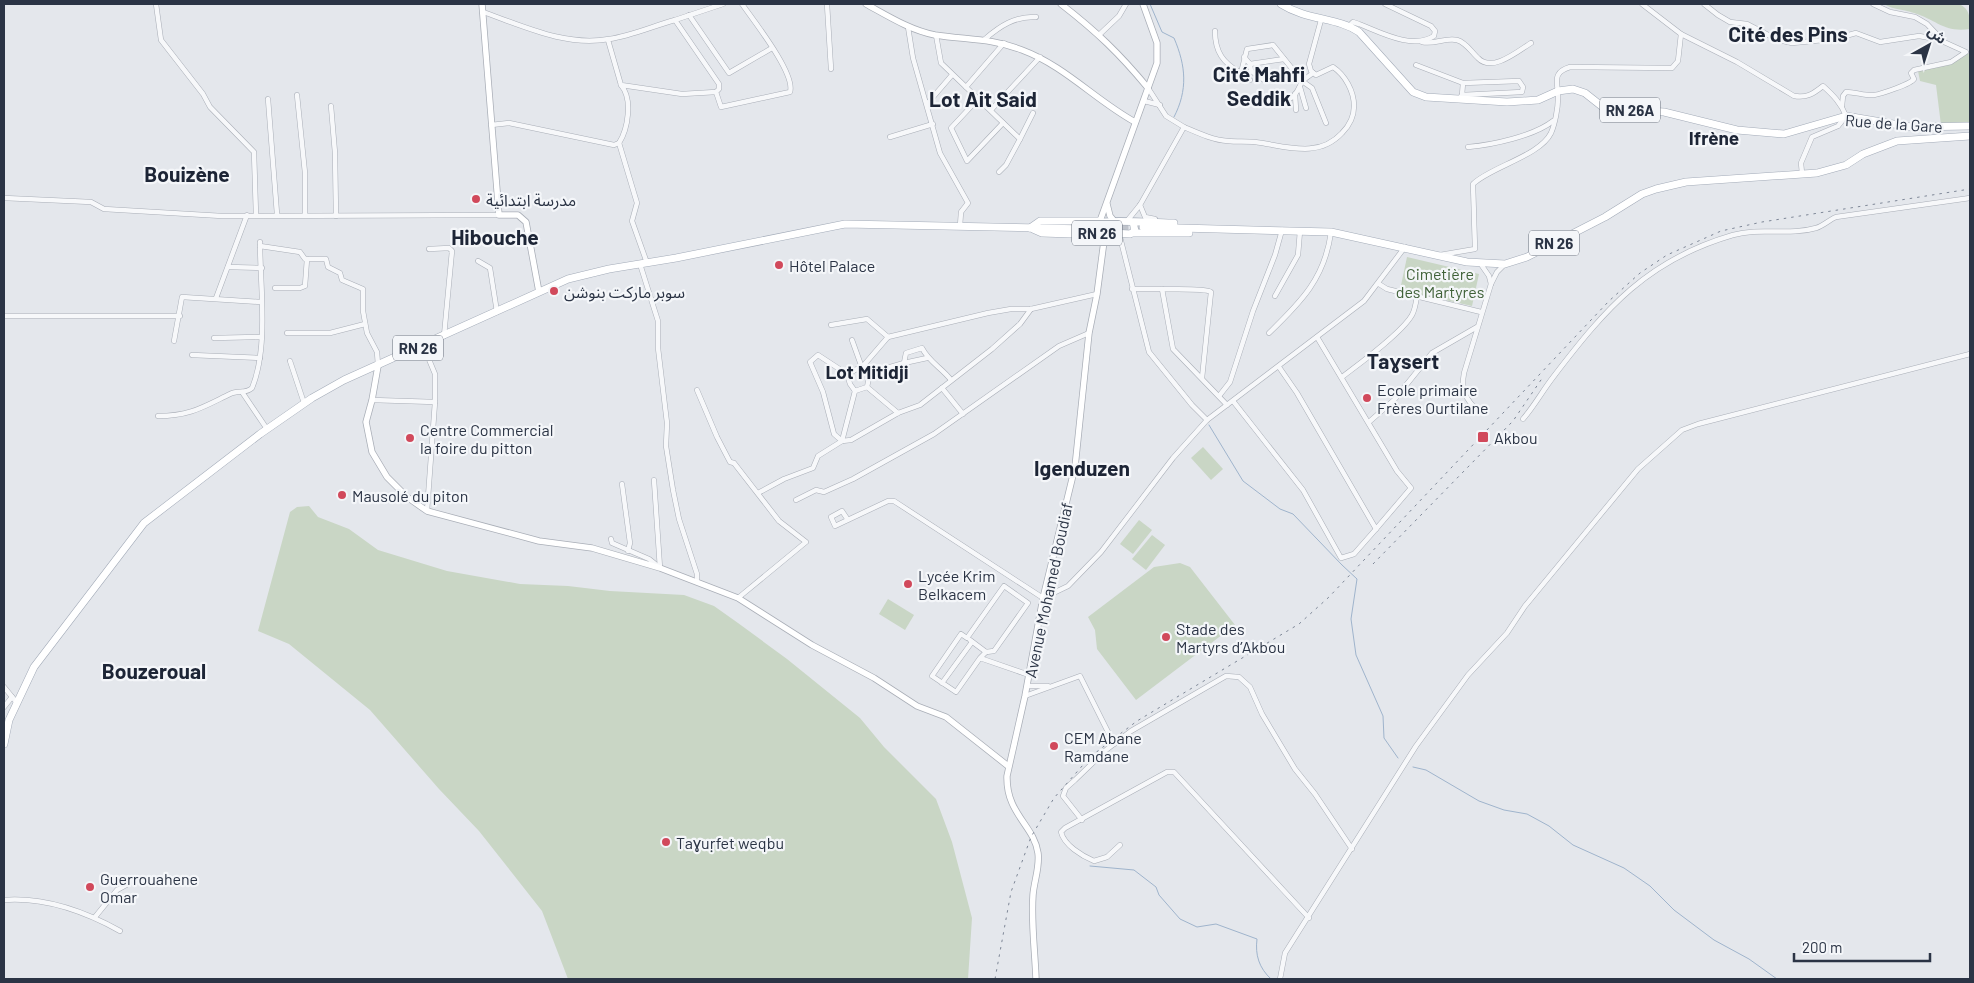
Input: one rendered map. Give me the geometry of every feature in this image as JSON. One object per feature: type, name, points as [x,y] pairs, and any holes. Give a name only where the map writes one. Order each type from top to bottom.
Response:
[{"type":"main road","name":"RN 26A","points":[[1281,4],[1303,16],[1321,20]]},
{"type":"main road","name":"Rue de la Gare","points":[[1321,20],[1349,26],[1359,32],[1413,92],[1426,97],[1538,100],[1558,91],[1573,89],[1586,93],[1604,108],[1664,112],[1701,123],[1746,131],[1784,134],[1846,116],[1911,127],[1970,126]]},
{"type":"main road","name":"RN 26","points":[[1143,228],[1216,228],[1331,232],[1480,264],[1505,264],[1527,257],[1605,217],[1642,194],[1656,189],[1686,182],[1802,174],[1832,170],[1846,165],[1879,146],[1897,140],[1970,136]]},
{"type":"main road","name":"RN 26","points":[[1030,228],[1040,221],[1100,221],[1116,223],[1131,219],[1204,224],[1216,228]]},
{"type":"main road","name":"RN 26","points":[[1131,219],[1135,225],[1133,233]]},
{"type":"main road","name":"RN 26","points":[[1100,221],[1095,228],[1102,238]]},
{"type":"main road","name":"RN 26","points":[[4,744],[15,700],[34,667],[144,523],[266,429],[304,403],[344,380],[568,279],[643,263],[845,224],[1087,229]]},
{"type":"main road","name":"RN 26","points":[[1030,228],[1042,234],[1102,238],[1109,234],[1119,233],[1204,232],[1216,228]]},
{"type":"street","points":[[156,4],[162,40],[203,94],[210,107],[254,152],[256,215]]},
{"type":"street","points":[[482,4],[499,215]]},
{"type":"street","points":[[483,12],[552,36],[577,41],[608,40],[723,4]]},
{"type":"street","points":[[716,92],[721,107],[790,92],[792,89],[787,73],[742,4]]},
{"type":"street","points":[[827,4],[831,69]]},
{"type":"street","points":[[866,4],[908,27],[936,35],[985,39],[1004,43],[1040,57],[1059,68],[1135,122]]},
{"type":"street","points":[[1061,4],[1100,34],[1117,50],[1148,88],[1166,116],[1184,127],[1227,141],[1254,142],[1294,149],[1323,147],[1335,141],[1345,131],[1351,121],[1354,99],[1345,79],[1333,67],[1322,74],[1316,75],[1309,64],[1321,20]]},
{"type":"street","points":[[1100,34],[1119,16],[1126,4]]},
{"type":"street","points":[[1100,221],[1157,62],[1157,42],[1143,4]]},
{"type":"street","points":[[1385,4],[1431,26],[1435,31],[1434,36],[1420,41]]},
{"type":"street","points":[[1642,4],[1681,34],[1737,62],[1794,96],[1802,97],[1813,94],[1823,86],[1842,106],[1846,116],[1838,126],[1812,137],[1801,163],[1802,174]]},
{"type":"street","points":[[1704,4],[1718,16],[1730,22],[1748,24],[1778,40],[1792,43],[1834,39],[1856,33],[1880,42],[1919,36],[1936,39],[1940,37]]},
{"type":"street","points":[[1842,106],[1843,96],[1846,92],[1868,95],[1886,92],[1912,83],[1914,79],[1911,73],[1914,70],[1951,62],[1966,52],[1952,47],[1927,24],[1915,17],[1890,12],[1873,4]]},
{"type":"street","points":[[689,15],[729,73],[772,48]]},
{"type":"street","points":[[985,39],[1005,23],[1027,17],[1036,17]]},
{"type":"street","points":[[675,20],[719,84],[719,89],[716,92]]},
{"type":"street","points":[[1349,26],[1353,22],[1386,34],[1427,43],[1453,39],[1460,41],[1479,60],[1493,63],[1505,59],[1531,43]]},
{"type":"street","points":[[908,27],[913,58],[940,153],[968,203],[961,212],[960,226]]},
{"type":"street","points":[[1215,31],[1217,52],[1221,58],[1250,80]]},
{"type":"street","points":[[1438,255],[1475,250],[1473,184],[1536,147],[1550,133],[1559,98],[1556,85],[1558,76],[1564,69],[1570,67],[1672,68],[1678,61],[1681,34]]},
{"type":"street","points":[[936,35],[941,63],[1020,139]]},
{"type":"street","points":[[608,40],[621,85],[624,89],[628,114],[625,131],[619,144],[637,203],[632,222],[656,310],[667,423],[666,446],[679,519],[697,574],[697,582]]},
{"type":"street","points":[[966,87],[1004,43]]},
{"type":"street","points":[[1241,73],[1246,49],[1273,46],[1302,81],[1312,88],[1326,123]]},
{"type":"street","points":[[990,110],[1040,57]]},
{"type":"street","points":[[1244,57],[1250,64],[1251,71],[1264,80],[1297,74]]},
{"type":"street","points":[[1250,64],[1284,59]]},
{"type":"street","points":[[1416,65],[1463,83],[1519,81],[1523,87],[1522,92],[1460,97],[1463,83]]},
{"type":"street","points":[[1275,100],[1283,102],[1293,98],[1300,88],[1302,81],[1313,73]]},
{"type":"street","points":[[927,104],[952,75]]},
{"type":"street","points":[[621,85],[682,94],[716,92]]},
{"type":"street","points":[[1300,88],[1306,108]]},
{"type":"street","points":[[1295,94],[1296,110]]},
{"type":"street","points":[[297,95],[306,173],[305,215]]},
{"type":"street","points":[[268,98],[277,214]]},
{"type":"street","points":[[978,99],[951,128],[967,161],[1003,123]]},
{"type":"street","points":[[1144,101],[1160,105]]},
{"type":"street","points":[[1283,102],[1283,108]]},
{"type":"street","points":[[331,106],[335,154],[336,216]]},
{"type":"street","points":[[999,172],[1006,165],[1034,113]]},
{"type":"street","points":[[1468,147],[1484,146],[1516,138],[1554,120]]},
{"type":"street","points":[[491,125],[509,123],[605,144],[619,144]]},
{"type":"street","points":[[890,136],[932,124]]},
{"type":"street","points":[[1131,219],[1184,127]]},
{"type":"street","points":[[4,198],[91,202],[104,209],[222,216],[277,214],[336,216],[518,215],[526,222],[539,292]]},
{"type":"street","points":[[1523,419],[1539,400],[1554,376],[1610,308],[1643,278],[1680,255],[1741,233],[1816,228],[1836,217],[1970,198]]},
{"type":"street","points":[[1107,204],[1110,216],[1116,223]]},
{"type":"street","points":[[1140,205],[1145,217],[1175,223]]},
{"type":"street","points":[[216,298],[246,215]]},
{"type":"street","points":[[1219,396],[1230,382],[1253,311],[1275,256],[1282,230]]},
{"type":"street","points":[[1275,296],[1298,255],[1300,230]]},
{"type":"street","points":[[1269,333],[1311,288],[1324,264],[1331,232]]},
{"type":"street","points":[[1119,233],[1149,352],[1192,405],[1207,420]]},
{"type":"street","points":[[1122,242],[1133,233]]},
{"type":"street","name":"Avenue Mohamed Boudiaf","points":[[1036,979],[1033,908],[1038,852],[1010,801],[1006,786],[1008,766],[1026,696],[1043,598],[1078,452],[1089,333],[1097,294],[1102,238]]},
{"type":"street","points":[[158,416],[188,413],[214,404],[230,394],[249,391],[252,388],[260,358],[262,268],[260,244],[300,252],[303,258],[307,259],[326,259],[328,267],[340,272],[342,280],[363,289],[365,324],[368,338],[377,352],[378,366],[366,429],[377,462],[387,477],[407,497],[427,511],[538,541],[592,548],[660,568],[738,598],[812,645],[874,678],[917,706],[946,717],[1008,766]]},
{"type":"street","points":[[848,520],[888,501],[894,501],[1043,598],[1068,586],[1101,552],[1173,458],[1207,420],[1279,368],[1364,301],[1406,247]]},
{"type":"street","points":[[429,249],[449,248],[452,251],[444,336]]},
{"type":"street","points":[[275,288],[300,288],[305,286],[307,259]]},
{"type":"street","points":[[478,261],[490,268],[497,312]]},
{"type":"street","points":[[1480,264],[1489,276],[1491,284]]},
{"type":"street","points":[[1478,411],[1464,394],[1462,385],[1481,312],[1497,272],[1505,264]]},
{"type":"street","points":[[228,267],[262,268]]},
{"type":"street","points":[[1379,284],[1387,289],[1481,312]]},
{"type":"street","points":[[1162,289],[1173,350],[1227,405]]},
{"type":"street","points":[[1132,290],[1205,289],[1211,292],[1202,378]]},
{"type":"street","points":[[847,374],[862,365],[888,337],[988,312],[1011,309],[1031,310],[1097,294]]},
{"type":"street","points":[[1342,377],[1406,323],[1412,314],[1417,296]]},
{"type":"street","points":[[174,341],[182,297],[260,302]]},
{"type":"street","points":[[758,493],[784,479],[814,468],[818,456],[842,441],[851,440],[898,413],[920,405],[1020,324],[1031,310]]},
{"type":"street","points":[[4,316],[180,316]]},
{"type":"street","points":[[831,325],[867,319],[888,337]]},
{"type":"street","points":[[287,333],[330,332],[365,324]]},
{"type":"street","points":[[1369,422],[1394,400],[1432,352],[1477,327]]},
{"type":"street","points":[[796,500],[816,490],[824,492],[853,479],[934,434],[1059,346],[1089,333]]},
{"type":"street","points":[[214,338],[261,336]]},
{"type":"street","points":[[1233,401],[1303,490],[1341,558],[1354,554],[1411,488],[1397,470],[1317,337]]},
{"type":"street","points":[[852,340],[862,365],[870,373]]},
{"type":"street","points":[[423,345],[435,374],[435,402],[427,511]]},
{"type":"street","points":[[904,363],[906,353],[922,348],[927,358],[943,369],[951,380]]},
{"type":"street","points":[[1280,979],[1285,953],[1309,918],[1416,746],[1468,675],[1507,633],[1525,606],[1638,469],[1682,430],[1698,424],[1970,354]]},
{"type":"street","points":[[192,355],[260,358]]},
{"type":"street","points":[[842,441],[834,434],[823,392],[810,362],[818,355],[847,374],[850,384],[855,391]]},
{"type":"street","points":[[870,373],[927,358]]},
{"type":"street","points":[[290,361],[304,403]]},
{"type":"street","points":[[1279,368],[1297,392],[1376,529]]},
{"type":"street","points":[[867,387],[870,373]]},
{"type":"street","points":[[855,391],[867,387]]},
{"type":"street","points":[[867,387],[898,413]]},
{"type":"street","points":[[942,388],[963,414]]},
{"type":"street","points":[[697,390],[730,462],[734,463],[779,521],[806,542],[738,598]]},
{"type":"street","points":[[842,441],[855,391]]},
{"type":"street","points":[[242,392],[266,429]]},
{"type":"street","points":[[372,400],[435,402]]},
{"type":"street","points":[[654,480],[660,568]]},
{"type":"street","points":[[622,484],[630,542],[628,551]]},
{"type":"street","points":[[611,539],[612,543],[649,559],[660,568]]},
{"type":"street","points":[[967,638],[1004,586],[1028,603],[994,651],[986,652],[980,658],[956,692],[932,676],[962,634],[967,638],[972,642],[986,652]]},
{"type":"street","points":[[942,683],[972,642]]},
{"type":"street","points":[[980,658],[1029,676]]},
{"type":"street","points":[[1026,696],[1079,676],[1083,679],[1114,744]]},
{"type":"street","points":[[1082,820],[1064,798],[1064,792],[1114,744],[1131,731],[1226,676],[1239,677],[1250,687],[1262,714],[1295,769],[1315,794],[1352,849]]},
{"type":"street","points":[[1027,686],[1050,686]]},
{"type":"street","points":[[4,687],[15,700],[4,707]]},
{"type":"street","points":[[1120,845],[1103,859],[1094,860],[1085,857],[1064,838],[1061,832],[1065,828],[1167,772],[1174,772],[1309,918]]},
{"type":"street","points":[[95,917],[117,890],[128,884]]},
{"type":"street","points":[[4,900],[21,899],[41,902],[95,917],[120,931]]},
{"type":"green space","points":[[1884,4],[1959,4],[1969,14],[1970,29],[1947,28],[1922,16]]},
{"type":"green space","points":[[1967,53],[1970,54],[1970,122],[1941,125],[1936,85],[1920,81],[1918,71],[1936,67]]},
{"type":"green space","name":"Cimetière des Martyres","points":[[1407,257],[1479,274],[1472,306],[1400,290]]},
{"type":"green space","points":[[1203,447],[1223,469],[1211,480],[1191,458]]},
{"type":"green space","points":[[309,506],[318,517],[349,529],[378,550],[447,571],[520,584],[684,595],[714,606],[738,623],[787,659],[860,718],[884,747],[936,799],[952,842],[972,918],[968,979],[568,979],[542,911],[479,831],[439,789],[370,710],[289,644],[258,631],[290,512],[297,507]]},
{"type":"green space","points":[[1139,520],[1152,530],[1133,554],[1120,544]]},
{"type":"green space","points":[[1152,535],[1165,545],[1146,570],[1132,559]]},
{"type":"green space","points":[[1180,563],[1190,567],[1235,625],[1136,700],[1097,649],[1095,630],[1088,617],[1154,567]]},
{"type":"green space","points":[[888,599],[914,615],[905,630],[879,614]]},
{"type":"waterway","points":[[1150,4],[1162,32],[1174,38],[1181,58],[1184,78],[1182,97],[1174,117]]},
{"type":"waterway","points":[[1209,425],[1243,481],[1280,509],[1293,514],[1357,579],[1351,619],[1356,655],[1383,716],[1384,738],[1398,758]]},
{"type":"waterway","points":[[1413,767],[1426,770],[1479,801],[1504,810],[1527,814],[1549,826],[1573,845],[1624,868],[1650,886],[1674,910],[1714,940],[1749,959],[1777,979]]},
{"type":"waterway","points":[[1090,866],[1134,870],[1156,887],[1159,895],[1180,919],[1197,927],[1216,924],[1257,939],[1259,961],[1263,970],[1271,979]]},
{"type":"tunnel","points":[[1090,229],[1143,227]]},
{"type":"railway","points":[[995,979],[1011,892],[1031,837],[1054,798],[1090,757],[1137,721],[1299,624],[1329,597],[1609,301],[1640,273],[1667,255],[1721,231],[1762,222],[1970,189]]},
{"type":"railway","points":[[1373,564],[1513,421],[1543,377]]},
{"type":"place","name":"مدرسة ابتدائية","points":[[476,199]]},
{"type":"place","name":"Hôtel Palace","points":[[779,265]]},
{"type":"place","name":"سوبر ماركت بنوشن","points":[[554,291]]},
{"type":"place","name":"Ecole primaire Frères Ourtilane","points":[[1367,398]]},
{"type":"place","name":"Akbou","points":[[1483,437]]},
{"type":"place","name":"Centre Commercial la foire du pitton","points":[[410,438]]},
{"type":"place","name":"Mausolé du piton","points":[[342,495]]},
{"type":"place","name":"Lycée Krim Belkacem","points":[[908,584]]},
{"type":"place","name":"Stade des Martyrs d’Akbou","points":[[1166,637]]},
{"type":"place","name":"CEM Abane Ramdane","points":[[1054,746]]},
{"type":"place","name":"Taɣuṛfet weqbu","points":[[666,842]]},
{"type":"place","name":"Guerrouahene Omar","points":[[90,887]]},
{"type":"district","name":"Cité des Pins","points":[[1788,33]]},
{"type":"district","name":"Cité Mahfi Seddik","points":[[1259,85]]},
{"type":"district","name":"Lot Ait Said","points":[[983,98]]},
{"type":"district","name":"Ifrène","points":[[1714,137]]},
{"type":"district","name":"Bouizène","points":[[187,173]]},
{"type":"district","name":"Hibouche","points":[[495,236]]},
{"type":"district","name":"Taɣsert","points":[[1403,360]]},
{"type":"district","name":"Lot Mitidji","points":[[867,371]]},
{"type":"district","name":"Igenduzen","points":[[1082,467]]},
{"type":"district","name":"Bouzeroual","points":[[154,670]]}]
